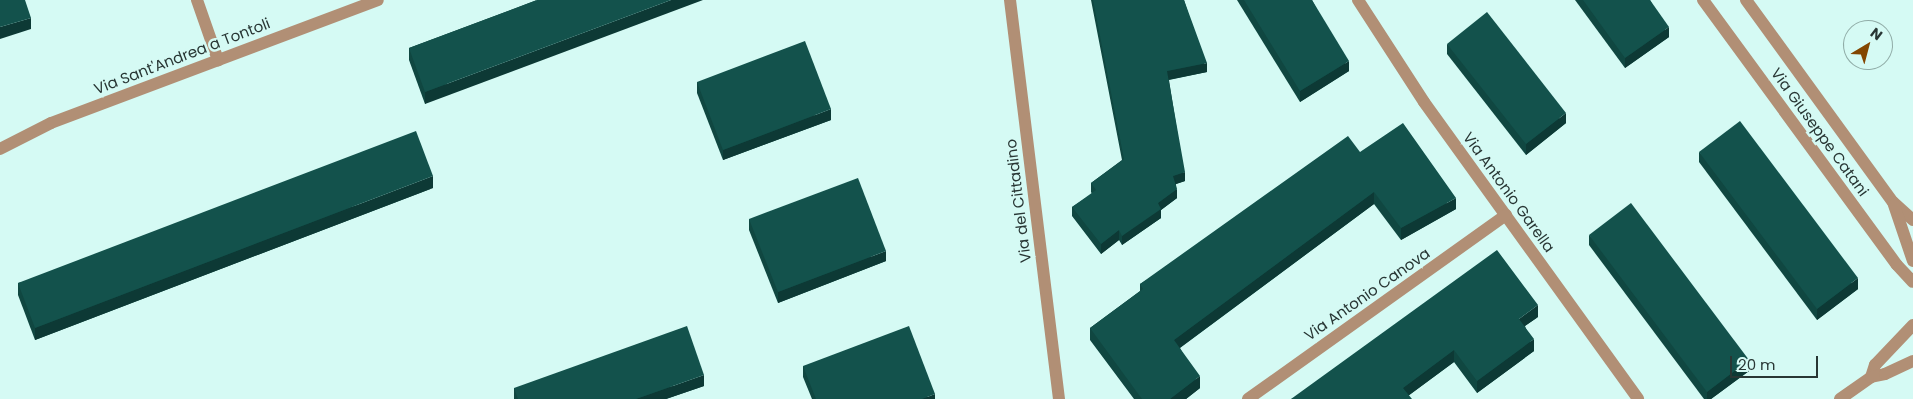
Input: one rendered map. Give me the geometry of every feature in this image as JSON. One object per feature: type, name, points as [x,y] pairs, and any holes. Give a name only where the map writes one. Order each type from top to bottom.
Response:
[{"type":"street","points":[[197,0],[218,60]]},
{"type":"street","name":"Via Sant'Andrea a Tontoli","points":[[0,148],[51,123],[378,0]]},
{"type":"street","name":"Via del Cittadino","points":[[1010,0],[1059,399]]},
{"type":"street","name":"Via Antonio Garella","points":[[1358,0],[1399,66],[1638,399]]},
{"type":"street","name":"Via Giuseppe Catani","points":[[1703,0],[1896,265],[1913,282]]},
{"type":"street","name":"Via Giuseppe Catani","points":[[1746,0],[1893,202],[1913,220]]},
{"type":"street","name":"Via Giuseppe Catani","points":[[1893,202],[1913,261]]},
{"type":"street","name":"Via Antonio Canova","points":[[1248,399],[1506,215]]},
{"type":"street","points":[[1871,377],[1875,365],[1913,325]]},
{"type":"street","points":[[1840,399],[1871,377],[1885,374],[1913,361]]},
{"type":"building","points":[[0,0],[25,0],[31,18],[0,27]]},
{"type":"building","points":[[537,0],[671,0],[425,92],[409,48]]},
{"type":"building","points":[[1093,0],[1184,0],[1207,63],[1167,71],[1185,172],[1173,176],[1177,189],[1158,203],[1161,209],[1122,236],[1119,230],[1101,244],[1072,207],[1096,190],[1091,183],[1124,159]]},
{"type":"building","points":[[1244,0],[1312,0],[1349,61],[1300,91]]},
{"type":"building","points":[[1583,0],[1650,0],[1669,27],[1625,58]]},
{"type":"building","points":[[1487,12],[1566,113],[1526,144],[1447,44]]},
{"type":"building","points":[[805,41],[831,109],[723,150],[697,82]]},
{"type":"building","points":[[1740,121],[1858,278],[1817,309],[1699,152]]},
{"type":"building","points":[[1403,123],[1456,198],[1401,228],[1374,192],[1174,340],[1200,376],[1170,399],[1142,399],[1090,328],[1143,289],[1140,284],[1348,136],[1360,152]]},
{"type":"building","points":[[416,131],[433,176],[35,328],[18,283]]},
{"type":"building","points":[[858,178],[886,251],[778,292],[749,219]]},
{"type":"building","points":[[1631,203],[1749,360],[1707,392],[1589,235]]},
{"type":"building","points":[[1497,250],[1538,305],[1519,319],[1534,339],[1477,381],[1454,350],[1403,388],[1412,399],[1291,399]]},
{"type":"building","points":[[687,326],[704,375],[636,399],[518,399],[514,388]]},
{"type":"building","points":[[909,326],[935,394],[922,399],[816,399],[803,366]]}]
